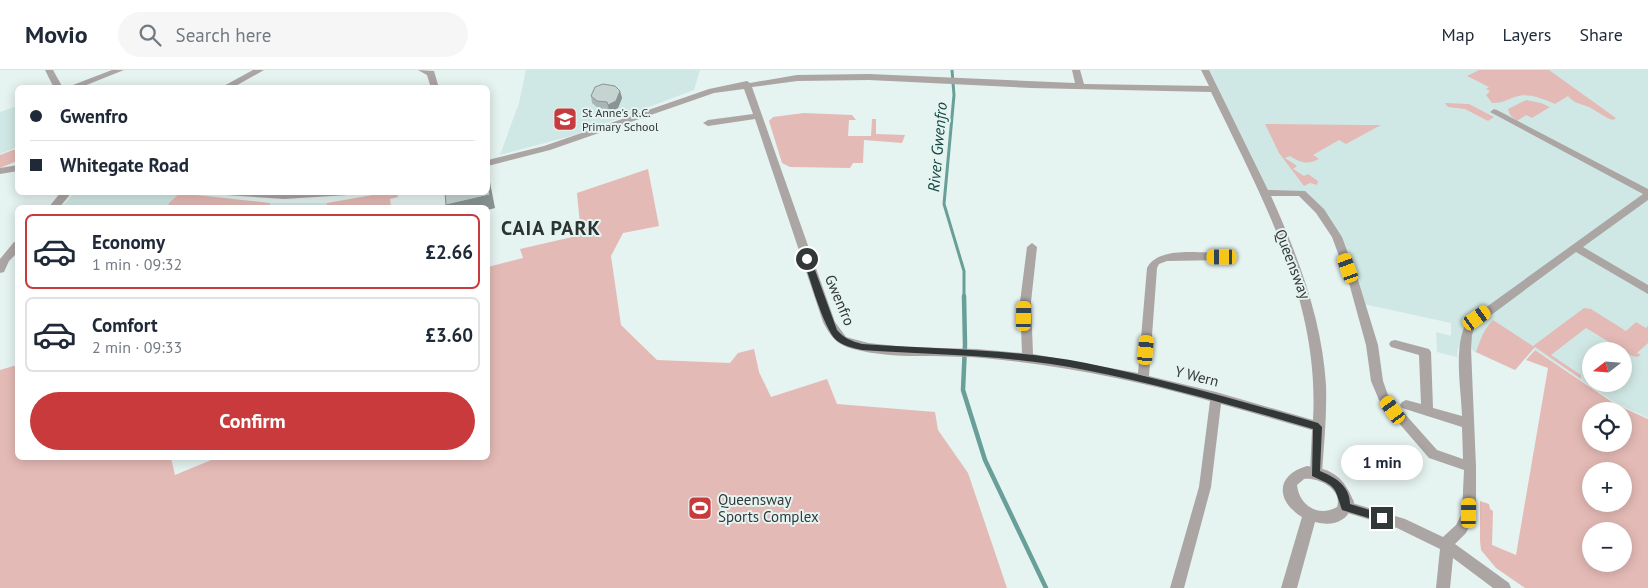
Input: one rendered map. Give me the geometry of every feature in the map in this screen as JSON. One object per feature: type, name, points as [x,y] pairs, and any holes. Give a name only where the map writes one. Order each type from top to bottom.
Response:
[{"type":"street","points":[[50,70],[58,85]]},
{"type":"street","points":[[78,85],[120,70]]},
{"type":"street","points":[[422,70],[431,73],[434,85]]},
{"type":"street","points":[[1076,70],[1080,86]]},
{"type":"street","name":"Queensway","points":[[1205,70],[1263,193],[1300,278],[1307,301],[1320,375],[1316,473]]},
{"type":"street","points":[[230,85],[257,71]]},
{"type":"street","points":[[490,162],[547,148],[693,96],[747,84],[819,76],[869,73],[959,81],[1214,89]]},
{"type":"street","name":"Gwenfro","points":[[747,84],[833,331],[841,339],[862,347],[978,353]]},
{"type":"street","points":[[1443,588],[1448,541],[1460,529],[1469,513],[1470,467],[1465,349],[1466,336],[1471,324],[1648,194],[1494,112]]},
{"type":"street","points":[[708,123],[758,116]]},
{"type":"street","points":[[0,171],[15,168]]},
{"type":"street","points":[[1263,193],[1302,193],[1320,211],[1337,237],[1354,283],[1372,344],[1376,381],[1383,397],[1429,450],[1442,458],[1470,467]]},
{"type":"street","points":[[56,205],[64,195]]},
{"type":"street","points":[[270,195],[300,195]]},
{"type":"street","points":[[1028,358],[1024,292],[1032,247]]},
{"type":"street","points":[[1575,247],[1648,290]]},
{"type":"street","points":[[2,263],[15,249]]},
{"type":"street","points":[[1143,379],[1152,268],[1155,262],[1166,257],[1222,257]]},
{"type":"street","points":[[1395,344],[1425,352],[1427,411]]},
{"type":"street","name":"Y Wern","points":[[978,353],[1085,366],[1216,397],[1318,427]]},
{"type":"street","points":[[1177,588],[1198,518],[1205,487],[1216,397]]},
{"type":"street","points":[[1406,406],[1467,423]]},
{"type":"street","points":[[1307,472],[1316,473],[1332,480],[1346,500],[1346,507],[1343,513],[1337,517],[1329,519],[1310,515],[1296,503],[1289,489],[1290,482],[1294,477],[1307,472]]},
{"type":"street","points":[[1346,507],[1400,523],[1447,546],[1504,588]]},
{"type":"street","points":[[1289,588],[1310,515]]},
{"type":"shaded area","name":"St Anne's R.C. Primary School","points":[[526,70],[700,70],[694,90],[575,135],[500,155],[519,103]]},
{"type":"shaded area","points":[[1205,70],[1648,70],[1648,418],[1632,410],[1632,402],[1614,402],[1599,392],[1632,392],[1632,342],[1582,342],[1582,381],[1534,349],[1515,370],[1473,351],[1458,347],[1457,357],[1437,352],[1436,332],[1451,336],[1451,323],[1359,303],[1337,237],[1302,193],[1263,193]]},
{"type":"shaded area","points":[[1479,70],[1549,70],[1616,118],[1613,120],[1609,119],[1568,96],[1555,104],[1525,95],[1492,103],[1486,95],[1490,91],[1486,89],[1489,87],[1467,76]]},
{"type":"shaded area","points":[[1526,100],[1550,107],[1532,118],[1526,115],[1517,121],[1510,115],[1508,109]]},
{"type":"shaded area","points":[[1445,103],[1469,104],[1494,117],[1488,121],[1465,109],[1448,107]]},
{"type":"shaded area","points":[[15,107],[15,148],[0,154],[0,112]]},
{"type":"shaded area","points":[[804,113],[852,115],[856,120],[849,120],[848,136],[871,136],[872,119],[876,119],[876,134],[905,135],[902,143],[864,140],[863,163],[853,163],[850,168],[790,167],[782,163],[769,121],[773,117]]},
{"type":"shaded area","points":[[1265,124],[1381,125],[1346,144],[1339,140],[1313,155],[1319,159],[1315,161],[1304,162],[1290,156],[1285,158],[1297,166],[1293,169],[1304,176],[1308,174],[1318,181],[1317,185],[1310,183],[1304,186],[1279,153]]},
{"type":"shaded area","points":[[15,150],[15,162],[0,168],[0,155]]},
{"type":"shaded area","points":[[648,169],[659,226],[623,233],[611,256],[621,325],[657,360],[730,363],[738,353],[754,349],[759,372],[771,397],[827,379],[837,404],[935,412],[938,430],[968,473],[1007,588],[0,588],[0,370],[15,366],[15,460],[171,460],[175,475],[211,460],[490,460],[490,266],[523,258],[520,249],[581,235],[577,193]]},
{"type":"shaded area","points":[[72,195],[201,195],[270,203],[327,203],[327,205],[64,205]]},
{"type":"shaded area","points":[[178,195],[194,195],[270,203],[270,205],[168,205]]},
{"type":"shaded area","points":[[373,195],[398,195],[398,197],[390,199],[391,205],[326,205],[327,203]]},
{"type":"shaded area","points":[[1584,308],[1591,309],[1626,331],[1636,322],[1646,328],[1648,326],[1648,343],[1637,353],[1641,355],[1637,357],[1632,356],[1632,342],[1609,342],[1586,328],[1551,355],[1581,375],[1581,379],[1535,347],[1515,370],[1476,352],[1485,331],[1493,320],[1533,346]]},
{"type":"shaded area","points":[[1535,350],[1582,382],[1582,392],[1597,392],[1612,402],[1582,402],[1582,452],[1632,452],[1632,412],[1648,419],[1648,588],[1525,588],[1496,568],[1481,550],[1480,501],[1489,504],[1490,509],[1493,511],[1492,545],[1516,555],[1548,368],[1526,360]]},
{"type":"building","points":[[603,84],[615,86],[620,91],[616,101],[608,105],[607,102],[597,101],[591,96],[595,87]]},
{"type":"building","points":[[445,195],[490,195],[446,205]]},
{"type":"waterway","name":"River Gwenfro","points":[[952,70],[954,95],[944,204],[964,271],[964,296]]},
{"type":"waterway","name":"River Gwenfro","points":[[964,296],[965,344]]},
{"type":"waterway","name":"River Gwenfro","points":[[965,345],[963,390],[985,460],[1046,588]]},
{"type":"place","name":"St Anne's R.C. Primary School","points":[[565,119]]},
{"type":"place","name":"Queensway Sports Complex","points":[[700,508]]},
{"type":"district","name":"CAIA PARK","points":[[551,228]]},
{"type":"route","points":[[807,259],[833,331],[841,339],[851,344],[862,347],[978,353],[1085,366],[1216,397],[1318,427],[1316,473],[1332,480],[1338,486],[1346,500],[1346,507],[1382,518]]}]
